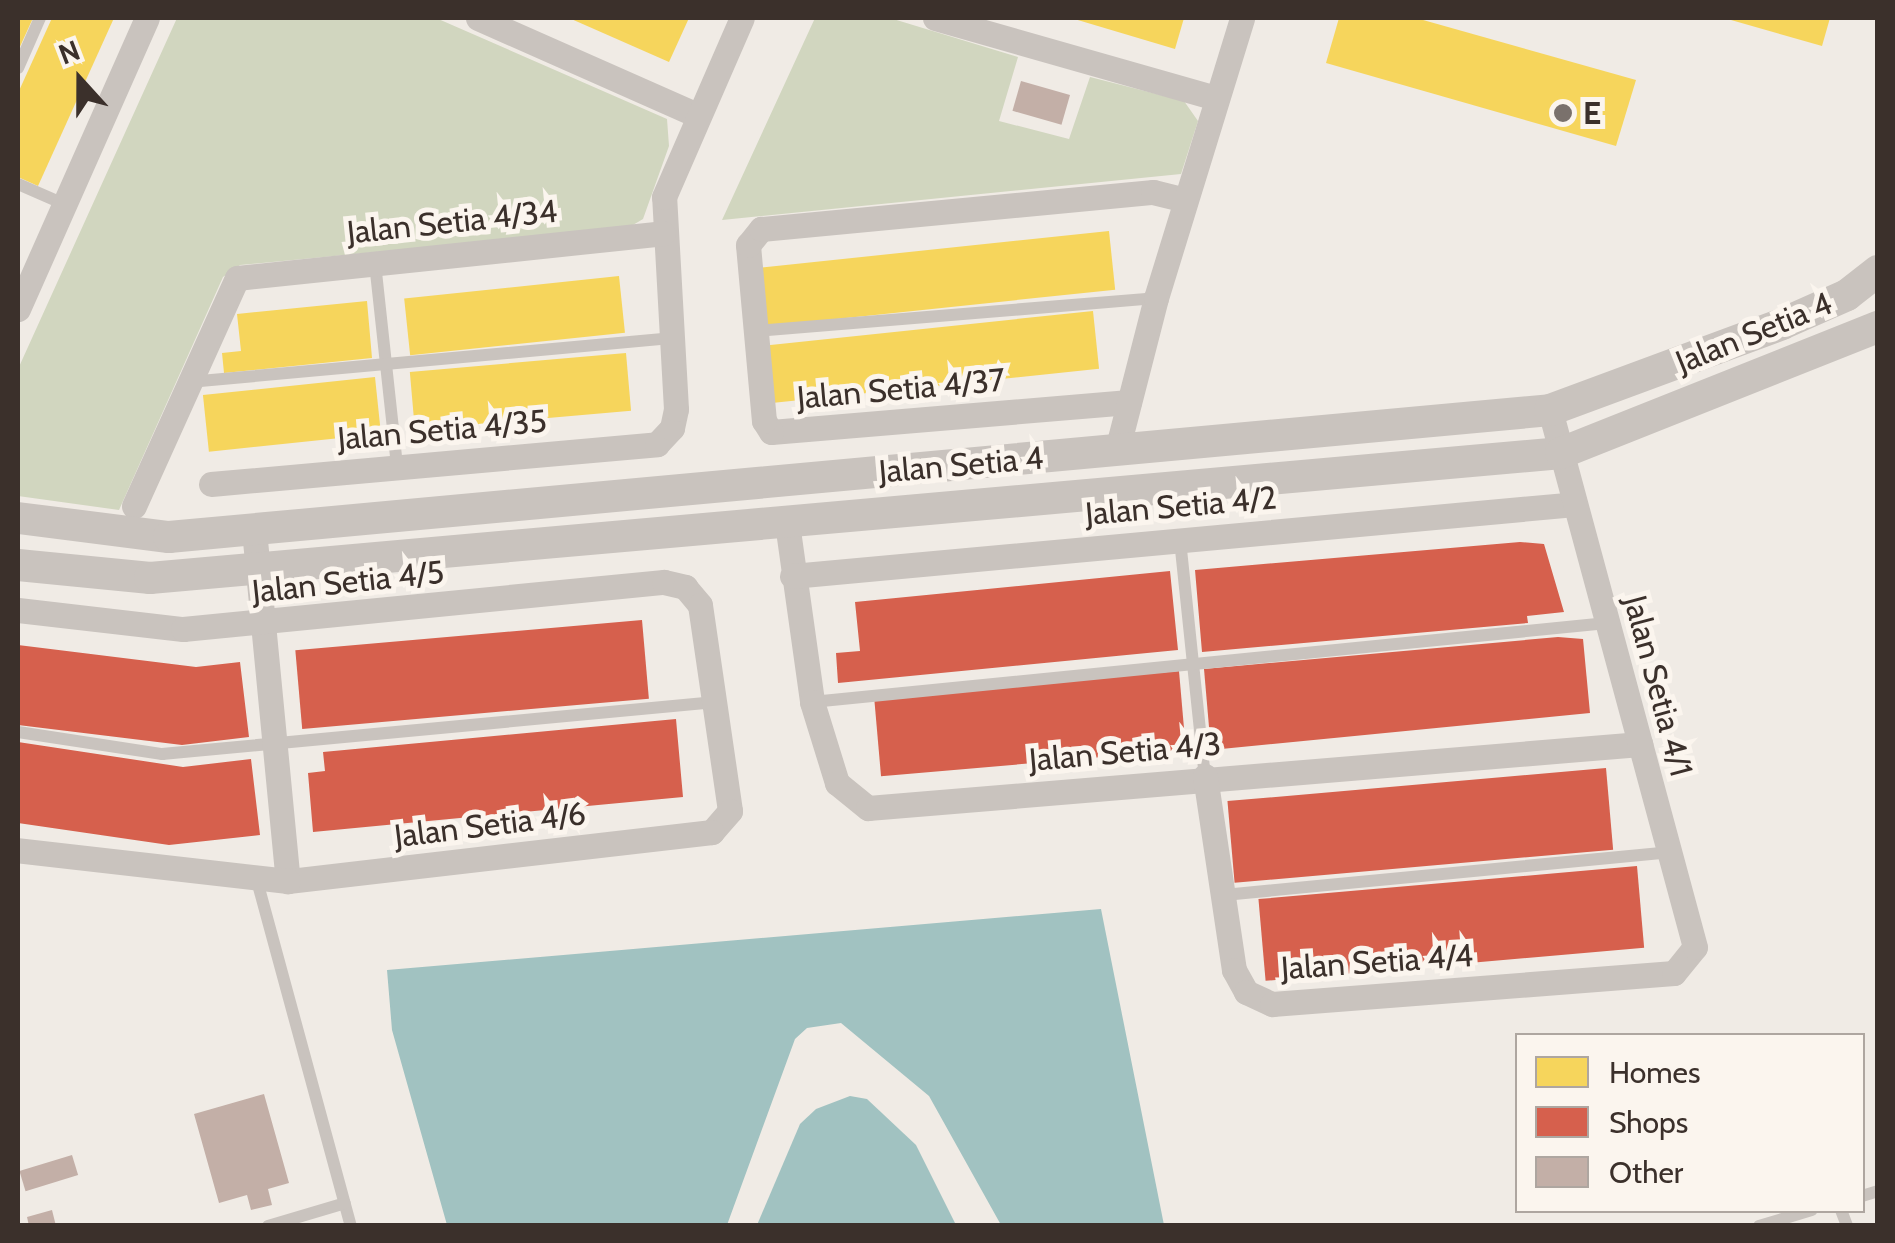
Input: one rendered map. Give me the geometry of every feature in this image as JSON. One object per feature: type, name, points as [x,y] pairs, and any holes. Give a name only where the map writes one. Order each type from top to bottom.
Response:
[{"type":"street","points":[[18,309],[147,18]]},
{"type":"street","points":[[478,18],[695,114]]},
{"type":"street","points":[[935,18],[1216,98]]},
{"type":"street","points":[[1117,450],[1156,298],[1242,18]]},
{"type":"street","points":[[671,338],[664,198],[695,114],[738,19]]},
{"type":"street","name":"Jalan Setia 4/37","points":[[1129,402],[771,432],[748,245],[752,233],[761,229],[1153,192],[1185,200]]},
{"type":"street","name":"Jalan Setia 4/34","points":[[187,382],[232,285],[246,273],[663,234]]},
{"type":"street","name":"Jalan Setia 4","points":[[18,518],[169,538],[1550,410],[1782,324],[1846,294],[1878,271]]},
{"type":"street","name":"Jalan Setia 4","points":[[18,565],[150,578],[1561,452],[1878,326]]},
{"type":"street","name":"Jalan Setia 4/35","points":[[211,484],[656,444],[672,428],[671,338]]},
{"type":"street","points":[[134,506],[187,382]]},
{"type":"street","name":"Jalan Setia 4/1","points":[[1550,410],[1695,947],[1674,973]]},
{"type":"street","name":"Jalan Setia 4/2","points":[[792,576],[1575,504]]},
{"type":"street","name":"Jalan Setia 4/3","points":[[787,523],[812,702],[836,783],[868,808],[1205,776],[1640,744]]},
{"type":"street","points":[[254,530],[288,880]]},
{"type":"street","name":"Jalan Setia 4/5","points":[[18,610],[182,630],[664,582],[684,587]]},
{"type":"street","name":"Jalan Setia 4/6","points":[[18,850],[288,880],[712,832],[730,810],[700,604],[684,587]]},
{"type":"street","name":"Jalan Setia 4/4","points":[[1205,776],[1234,970],[1246,992],[1272,1004],[1674,973]]},
{"type":"lane","points":[[18,68],[40,18]]},
{"type":"lane","points":[[18,184],[64,204]]},
{"type":"lane","points":[[375,262],[398,466]]},
{"type":"lane","points":[[756,332],[1156,298]]},
{"type":"lane","points":[[187,382],[671,338]]},
{"type":"lane","points":[[1180,538],[1205,776]]},
{"type":"lane","points":[[812,702],[1195,659],[1608,623]]},
{"type":"lane","points":[[18,732],[162,754],[717,702]]},
{"type":"lane","points":[[1224,895],[1669,852]]},
{"type":"lane","points":[[256,877],[351,1226]]},
{"type":"lane","points":[[268,1226],[345,1203]]},
{"type":"lane","points":[[1759,1226],[1802,1213]]},
{"type":"green space","points":[[177,18],[436,18],[667,119],[669,146],[643,219],[628,228],[240,265],[223,277],[119,510],[18,496],[18,369]]},
{"type":"green space","points":[[815,18],[890,18],[1018,57],[999,121],[1069,139],[1090,77],[1184,101],[1198,121],[1181,174],[722,220]]},
{"type":"water","points":[[1101,909],[1164,1225],[1001,1225],[929,1096],[841,1023],[807,1028],[795,1039],[727,1225],[447,1225],[392,1030],[387,970]]},
{"type":"water","points":[[850,1096],[867,1099],[916,1145],[956,1225],[757,1225],[800,1124],[816,1109]]},
{"type":"building: Homes","points":[[18,18],[33,18],[18,51]]},
{"type":"building: Homes","points":[[52,18],[114,18],[38,186],[18,177],[18,93]]},
{"type":"building: Homes","points":[[569,18],[689,18],[669,62]]},
{"type":"building: Homes","points":[[1071,18],[1184,18],[1175,49]]},
{"type":"building: Homes","name":"E","points":[[1339,18],[1416,18],[1636,80],[1616,146],[1326,63]]},
{"type":"building: Homes","points":[[1724,18],[1830,18],[1822,46]]},
{"type":"building: Homes","points":[[1109,231],[1115,290],[765,326],[759,268]]},
{"type":"building: Homes","points":[[619,276],[625,333],[410,355],[404,299]]},
{"type":"building: Homes","points":[[367,301],[372,358],[224,373],[222,353],[241,351],[237,314]]},
{"type":"building: Homes","points":[[1093,311],[1099,369],[772,403],[766,345]]},
{"type":"building: Homes","points":[[626,353],[631,411],[415,430],[410,372]]},
{"type":"building: Homes","points":[[375,377],[381,434],[209,452],[203,395]]},
{"type":"building: Shops","points":[[1520,542],[1544,544],[1564,612],[1527,616],[1528,623],[1202,652],[1195,570]]},
{"type":"building: Shops","points":[[1170,571],[1178,650],[838,683],[836,653],[860,651],[855,602]]},
{"type":"building: Shops","points":[[642,620],[649,699],[302,729],[295,650]]},
{"type":"building: Shops","points":[[1558,637],[1583,639],[1590,713],[1211,750],[1204,669]]},
{"type":"building: Shops","points":[[18,645],[196,667],[240,662],[249,737],[182,745],[18,725]]},
{"type":"building: Shops","points":[[1179,671],[1186,750],[881,776],[874,698]]},
{"type":"building: Shops","points":[[676,719],[683,797],[313,832],[308,773],[325,771],[323,752]]},
{"type":"building: Shops","points":[[18,742],[183,767],[251,759],[260,835],[169,845],[18,823]]},
{"type":"building: Shops","points":[[1606,768],[1613,850],[1235,883],[1227,801]]},
{"type":"building: Shops","points":[[1637,866],[1644,948],[1266,981],[1258,899]]},
{"type":"building: Other","points":[[1021,81],[1070,95],[1061,125],[1012,111]]},
{"type":"building: Other","points":[[264,1094],[289,1183],[268,1189],[272,1205],[251,1210],[247,1195],[219,1203],[194,1114]]},
{"type":"building: Other","points":[[72,1155],[78,1175],[26,1191],[19,1171]]},
{"type":"building: Other","points":[[52,1210],[56,1226],[29,1226],[27,1217]]},
{"type":"place","name":"E","points":[[1563,113]]}]
